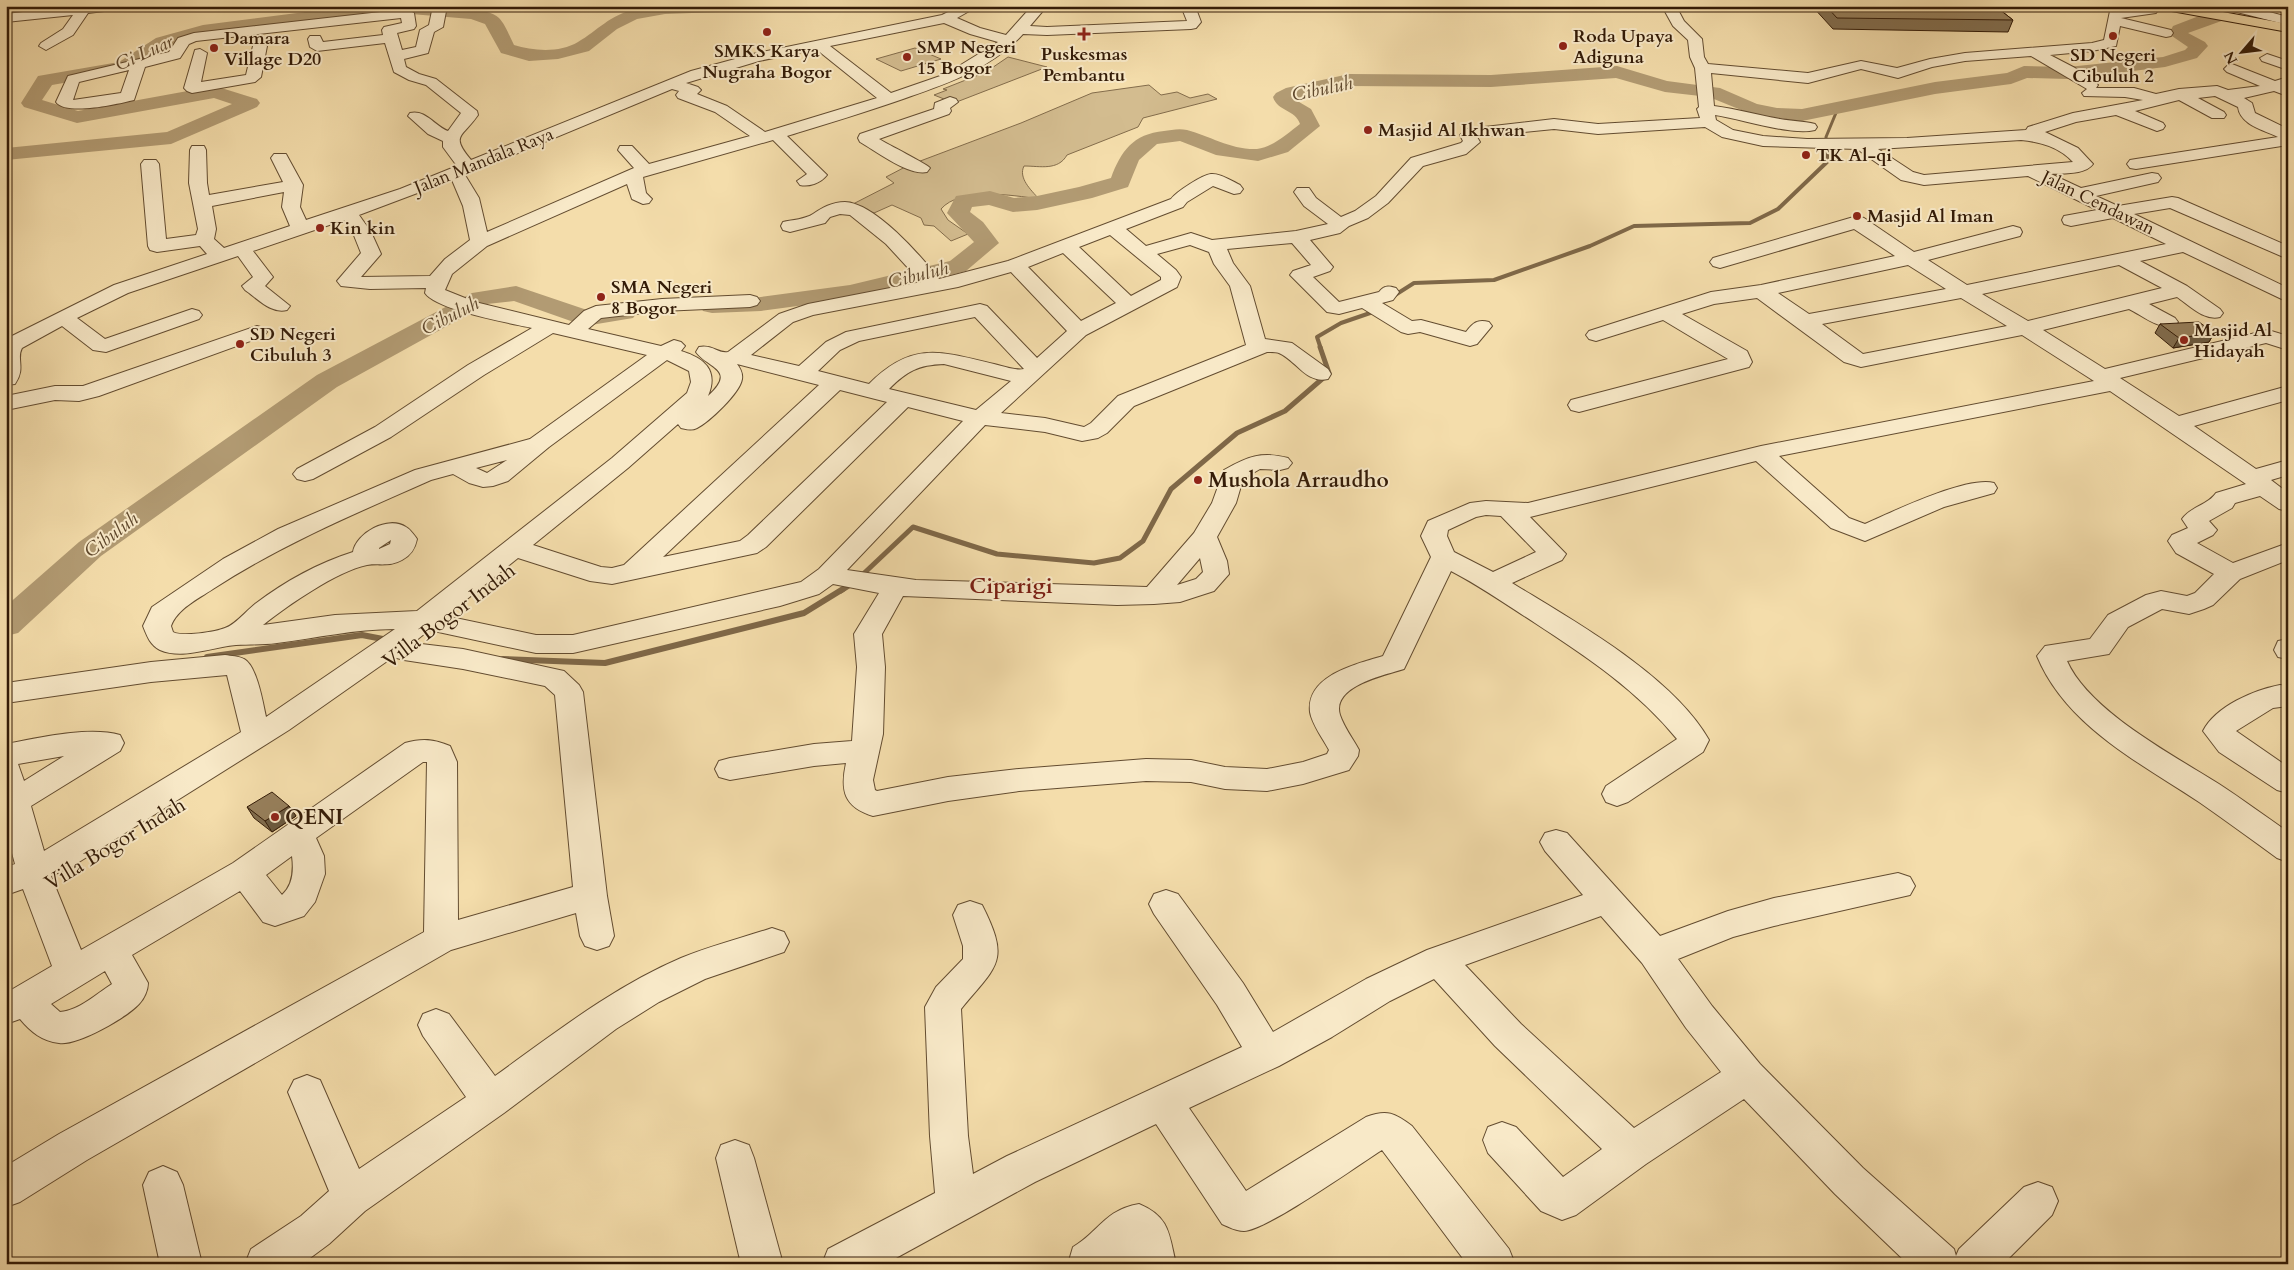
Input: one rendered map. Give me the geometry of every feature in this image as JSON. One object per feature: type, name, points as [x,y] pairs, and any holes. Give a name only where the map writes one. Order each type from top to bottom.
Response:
[{"type":"highway","points":[[2166,6],[2288,28]]},
{"type":"street","points":[[6,18],[112,6]]},
{"type":"street","name":"Jalan Mandala Raya","points":[[11,345],[121,289],[219,254],[406,193],[670,84],[714,68],[818,44],[946,18],[971,6]]},
{"type":"street","points":[[347,212],[362,232],[371,254],[348,282],[365,284],[401,281],[437,282],[450,266],[480,242],[639,172],[890,100],[951,77],[968,68],[1014,34],[1040,6]]},
{"type":"street","points":[[946,18],[975,31],[1014,34],[1047,31],[1191,26],[1194,22],[1188,6]]},
{"type":"street","points":[[1668,6],[1678,23],[1695,39],[1696,57],[1702,68],[1706,103]]},
{"type":"street","points":[[1702,68],[1797,78],[1817,77],[1861,65],[1892,72],[1904,72],[1930,63],[1965,57],[2092,48],[2111,43],[2115,14],[2151,10],[2138,6]]},
{"type":"street","points":[[2230,6],[2288,21]]},
{"type":"street","points":[[394,56],[424,50],[427,30],[436,27],[440,9]]},
{"type":"street","points":[[46,46],[68,32],[84,10]]},
{"type":"street","points":[[175,55],[183,42],[194,37],[407,13],[409,26],[390,34],[316,47],[297,41]]},
{"type":"street","points":[[2115,22],[2166,33]]},
{"type":"street","points":[[390,34],[394,56],[399,69],[414,77],[431,82],[469,110],[470,114],[451,138],[451,147],[462,171],[476,216],[480,242]]},
{"type":"street","points":[[240,48],[278,43]]},
{"type":"street","points":[[818,44],[890,100]]},
{"type":"street","points":[[138,65],[175,55],[205,52],[192,88],[250,79],[253,76],[260,46]]},
{"type":"street","points":[[2036,53],[2073,74],[2090,89],[2134,92],[2157,102],[2073,118],[2034,130],[2040,137]]},
{"type":"street","points":[[2267,58],[2288,66]]},
{"type":"street","points":[[2232,69],[2283,87]]},
{"type":"street","points":[[1883,86],[1892,72]]},
{"type":"street","points":[[670,84],[693,90],[684,95],[721,109],[769,136],[818,175],[806,181]]},
{"type":"street","points":[[2228,95],[2283,87]]},
{"type":"street","points":[[2153,99],[2179,94],[2217,91],[2228,95],[2246,106],[2247,115],[2250,117],[2288,135]]},
{"type":"street","points":[[909,93],[950,102],[941,106],[943,111],[866,138],[906,162],[921,168]]},
{"type":"street","points":[[2179,94],[2218,115]]},
{"type":"street","points":[[1338,223],[1355,219],[1378,204],[1410,169],[1424,158],[1470,146],[1472,142],[1468,135],[1473,132],[1554,124],[1598,129],[1644,125],[1706,103],[1780,124],[1814,127]]},
{"type":"street","name":"Jalan Cendawan","points":[[1706,103],[1717,129],[1748,138],[1770,141],[1862,145],[2020,135],[2040,137],[2071,152],[2081,159],[2084,165],[2033,172]]},
{"type":"street","points":[[2119,110],[2157,126]]},
{"type":"street","points":[[416,116],[434,131],[451,138]]},
{"type":"street","points":[[2136,164],[2288,140]]},
{"type":"street","points":[[1862,145],[1900,172],[1924,180],[2033,172]]},
{"type":"street","points":[[2258,145],[2280,156]]},
{"type":"street","points":[[198,150],[198,183],[207,229],[204,240]]},
{"type":"street","points":[[626,150],[639,172],[638,195],[643,199]]},
{"type":"street","points":[[280,158],[294,185],[292,207],[300,227]]},
{"type":"street","points":[[150,164],[157,246],[204,240]]},
{"type":"street","name":"Jalan Cendawan","points":[[2033,172],[2288,296]]},
{"type":"street","points":[[729,366],[786,318],[796,314],[925,276],[958,281],[1015,265],[1177,203],[1197,200],[1234,189],[1205,175],[1177,203]]},
{"type":"street","points":[[2079,194],[2152,178]]},
{"type":"street","points":[[203,202],[294,185]]},
{"type":"street","points":[[1303,192],[1310,202],[1338,223]]},
{"type":"street","points":[[2071,220],[2172,202],[2288,253]]},
{"type":"street","points":[[790,226],[819,219],[824,212],[848,208],[859,213],[896,243],[925,276]]},
{"type":"street","points":[[1720,262],[1857,222],[1908,258],[2027,328],[2107,380],[2224,457],[2288,504]]},
{"type":"street","points":[[1217,248],[1218,244],[1222,243],[1296,237],[1333,229],[1340,225],[1338,223]]},
{"type":"street","points":[[846,579],[979,418],[1079,331],[1170,283],[1169,274],[1112,227]]},
{"type":"street","points":[[1596,334],[1711,298],[1760,291],[1954,249],[2013,232]]},
{"type":"street","points":[[1296,237],[1309,249],[1323,267],[1300,275],[1334,308],[1386,296],[1389,292]]},
{"type":"street","points":[[1144,252],[1191,239],[1217,248],[1224,264],[1240,286],[1244,306],[1257,347]]},
{"type":"street","points":[[204,240],[219,254]]},
{"type":"street","points":[[1067,246],[1128,304]]},
{"type":"street","points":[[1805,320],[1966,291],[2185,246]]},
{"type":"street","points":[[241,247],[263,277],[262,280],[252,286],[280,306]]},
{"type":"street","points":[[2122,259],[2180,290],[2213,313]]},
{"type":"street","points":[[1015,265],[1079,331]]},
{"type":"street","points":[[958,281],[1031,373]]},
{"type":"street","name":"Villa Bogor Indah","points":[[26,881],[216,783],[411,639],[717,400],[727,390],[729,366],[670,348],[585,326],[549,327],[450,301],[435,292],[437,282]]},
{"type":"street","points":[[1760,291],[1805,320],[1852,357],[1861,361],[2027,328],[2180,290]]},
{"type":"street","points":[[585,326],[662,305],[750,301]]},
{"type":"street","points":[[1366,301],[1408,328],[1420,326],[1470,340],[1482,326]]},
{"type":"street","points":[[2131,302],[2168,322]]},
{"type":"street","points":[[804,373],[833,346],[848,337],[980,310]]},
{"type":"street","points":[[1578,405],[1741,362],[1739,356],[1666,313]]},
{"type":"street","points":[[63,317],[100,346],[106,346],[192,315]]},
{"type":"street","points":[[305,474],[383,432],[476,370],[549,327]]},
{"type":"street","points":[[6,403],[55,392],[79,394],[91,391],[257,332]]},
{"type":"street","points":[[1617,794],[1692,744],[1694,740],[1645,686],[1601,654],[1472,570],[1444,557],[1434,536],[1438,526],[1470,510],[1486,508],[1522,511],[1544,507],[1761,453],[2107,380],[2268,336],[2288,344]]},
{"type":"street","points":[[873,392],[899,367],[908,363],[944,358],[1009,343]]},
{"type":"street","points":[[6,385],[6,379],[11,367],[8,359],[11,345]]},
{"type":"street","points":[[729,366],[766,365],[979,418],[1045,425],[1082,434],[1090,433],[1099,428],[1126,401],[1257,347],[1277,345],[1285,347],[1320,374]]},
{"type":"street","points":[[596,936],[590,896],[569,692],[554,678],[463,659],[411,639],[389,620],[334,624],[278,634],[235,636],[184,644],[169,643],[161,637],[157,626],[162,613],[187,594],[232,565],[279,539],[390,488],[455,465],[476,478],[492,479],[506,472],[539,444],[670,348]]},
{"type":"street","name":"Villa Bogor Indah","points":[[524,551],[697,396],[702,385],[702,376],[691,362],[670,348]]},
{"type":"street","points":[[944,358],[1031,373]]},
{"type":"street","points":[[631,574],[835,382]]},
{"type":"street","points":[[2174,425],[2288,393]]},
{"type":"street","points":[[524,551],[599,575],[612,576],[631,574],[748,547],[757,541],[902,400]]},
{"type":"street","points":[[1761,453],[1840,523],[1865,533],[1935,502],[1986,488]]},
{"type":"street","points":[[411,639],[573,644],[780,597],[846,579],[895,588],[1117,596],[1154,595],[1204,537],[1224,503],[1232,475],[1256,462],[1280,463]]},
{"type":"street","points":[[2231,573],[2185,547],[2181,541],[2204,530],[2194,519],[2223,502],[2225,498],[2288,467]]},
{"type":"street","points":[[1499,579],[1554,554],[1509,510]]},
{"type":"street","points":[[2288,551],[2231,573],[2204,599],[2189,605],[2161,600],[2155,601],[2138,612],[2118,621],[2099,647],[2055,653],[2051,656],[2061,678],[2074,693],[2132,744],[2209,794],[2288,849]]},
{"type":"street","points":[[235,636],[256,615],[286,594],[336,568],[365,557]]},
{"type":"street","points":[[895,588],[868,634],[871,667],[868,734],[858,780],[862,796],[873,804],[948,789],[1058,776],[1146,770],[1191,771],[1225,778],[1267,780],[1303,773],[1338,762],[1343,756],[1344,750],[1325,714],[1325,701],[1334,688],[1350,676],[1394,662],[1444,557]]},
{"type":"street","name":"Villa Bogor Indah","points":[[6,902],[26,881],[411,639]]},
{"type":"street","points":[[6,693],[150,672],[225,665],[235,666],[240,672],[257,737]]},
{"type":"street","points":[[2288,696],[2272,696],[2220,727],[2218,731],[2230,744],[2288,782]]},
{"type":"street","points":[[6,755],[52,746],[109,743],[10,803]]},
{"type":"street","points":[[111,950],[130,983],[130,988],[126,994],[79,1024],[66,1028],[52,1026],[16,1005],[245,872],[416,751],[431,750],[439,754],[442,762],[441,939]]},
{"type":"street","points":[[730,769],[804,757],[863,751]]},
{"type":"street","points":[[6,770],[10,803],[26,881],[72,972]]},
{"type":"street","points":[[245,872],[275,912],[284,912],[299,901],[309,875],[308,856],[298,834]]},
{"type":"street","points":[[1556,842],[1654,953],[1699,1017],[1747,1076],[1898,1229],[1939,1264]]},
{"type":"street","points":[[1654,953],[1728,925],[1774,912],[1898,886]]},
{"type":"street","points":[[6,1188],[73,1147],[441,939],[590,896]]},
{"type":"street","points":[[843,1264],[956,1203],[1079,1141],[1266,1054],[1319,1026],[1378,990],[1439,960],[1609,900]]},
{"type":"street","points":[[1166,904],[1230,994],[1266,1054]]},
{"type":"street","points":[[956,1203],[949,1136],[943,1008],[948,998],[976,970],[980,963],[981,952],[970,915]]},
{"type":"street","points":[[266,1264],[314,1230],[351,1197],[490,1101],[603,1018],[647,991],[694,968],[772,942]]},
{"type":"street","points":[[1439,960],[1460,985],[1519,1046],[1632,1151]]},
{"type":"street","points":[[436,1026],[490,1101]]},
{"type":"street","points":[[1502,1140],[1554,1197],[1562,1201],[1632,1151],[1747,1076]]},
{"type":"street","points":[[307,1092],[351,1197]]},
{"type":"street","points":[[1163,1102],[1236,1210],[1242,1212],[1258,1206],[1380,1130],[1387,1130],[1398,1139],[1479,1247],[1494,1264]]},
{"type":"street","points":[[735,1158],[762,1264]]},
{"type":"street","points":[[163,1185],[181,1264]]},
{"type":"street","points":[[1974,1264],[2038,1201]]},
{"type":"street","points":[[1093,1259],[1118,1233],[1126,1227],[1139,1224],[1149,1235],[1155,1264]]},
{"type":"street","points":[[1093,1259],[1128,1258],[1140,1264]]},
{"type":"shaded area","points":[[915,48],[941,59],[901,71],[876,59]]},
{"type":"shaded area","points":[[1008,57],[1047,67],[954,103],[934,95],[947,90],[943,89],[986,72]]},
{"type":"shaded area","points":[[1149,85],[1161,95],[1177,92],[1190,98],[1208,94],[1217,99],[1143,118],[1138,127],[1067,155],[1054,166],[1024,166],[1024,179],[1039,199],[987,194],[973,195],[950,202],[941,209],[948,220],[968,234],[951,241],[934,226],[924,225],[921,218],[892,205],[874,213],[853,204],[894,183],[886,177],[907,166],[1021,123],[1092,93]]},
{"type":"building","points":[[1826,6],[1995,6],[2013,20],[1837,18]]},
{"type":"building","points":[[2199,322],[2214,333],[2179,338],[2160,324]]},
{"type":"building","points":[[272,792],[289,806],[265,821],[247,807]]},
{"type":"waterway","name":"Ci Luar","points":[[6,154],[171,138],[250,103],[215,92],[77,117],[31,103],[45,80],[124,67],[162,42],[203,30],[387,7],[474,14],[492,21],[507,49],[529,56],[558,54],[583,47],[611,25],[632,15],[665,9],[745,6]]},
{"type":"waterway","name":"Cibuluh","points":[[712,306],[761,304],[850,292],[958,266],[987,243],[975,227],[958,213],[964,201],[990,198],[1013,205],[1037,203],[1084,193],[1120,182],[1129,157],[1151,138],[1182,135],[1223,151],[1258,155],[1281,148],[1310,126],[1304,113],[1284,101],[1283,97],[1293,92],[1349,80],[1428,79],[1491,81],[1617,72],[1665,86],[1713,92],[1751,108],[1777,114],[1802,115],[1935,88],[2011,78],[2024,72],[2068,73],[2165,62],[2191,54],[2199,46],[2178,34],[2179,30],[2221,15],[2238,6]]},
{"type":"waterway","points":[[1827,155],[1826,137],[1838,108]]},
{"type":"waterway","points":[[1392,297],[1414,283],[1494,280],[1590,246],[1634,226],[1750,223],[1778,209],[1827,162],[1827,155]]},
{"type":"waterway","name":"Cibuluh","points":[[6,625],[90,549],[327,381],[481,298],[516,293],[585,318],[624,313]]},
{"type":"waterway","points":[[1321,349],[1317,337],[1341,323],[1373,312]]},
{"type":"waterway","points":[[859,578],[913,527],[997,554],[1094,563],[1120,558],[1143,541],[1171,489],[1237,433],[1285,411],[1329,373],[1320,347]]},
{"type":"waterway","points":[[841,591],[852,584]]},
{"type":"waterway","points":[[503,659],[605,663],[804,613],[843,589]]},
{"type":"waterway","points":[[207,657],[362,635],[388,640]]},
{"type":"place","name":"SMKS Karya Nugraha Bogor","points":[[767,32]]},
{"type":"place","name":"Puskesmas Pembantu","points":[[1084,34]]},
{"type":"place","name":"SD Negeri Cibuluh 2","points":[[2113,36]]},
{"type":"place","name":"Roda Upaya Adiguna","points":[[1563,46]]},
{"type":"place","name":"Damara Village D20","points":[[214,48]]},
{"type":"place","name":"SMP Negeri 15 Bogor","points":[[907,57]]},
{"type":"place","name":"Masjid Al Ikhwan","points":[[1368,130]]},
{"type":"place","name":"TK Al-qi","points":[[1806,155]]},
{"type":"place","name":"Masjid Al Iman","points":[[1857,216]]},
{"type":"place","name":"Kin kin","points":[[320,228]]},
{"type":"place","name":"SMA Negeri 8 Bogor","points":[[601,297]]},
{"type":"place","name":"Masjid Al Hidayah","points":[[2184,340]]},
{"type":"place","name":"SD Negeri Cibuluh 3","points":[[240,344]]},
{"type":"place","name":"Mushola Arraudho","points":[[1198,480]]},
{"type":"place","name":"QENI","points":[[275,817]]},
{"type":"district","name":"Ciparigi","points":[[1011,586]]}]
